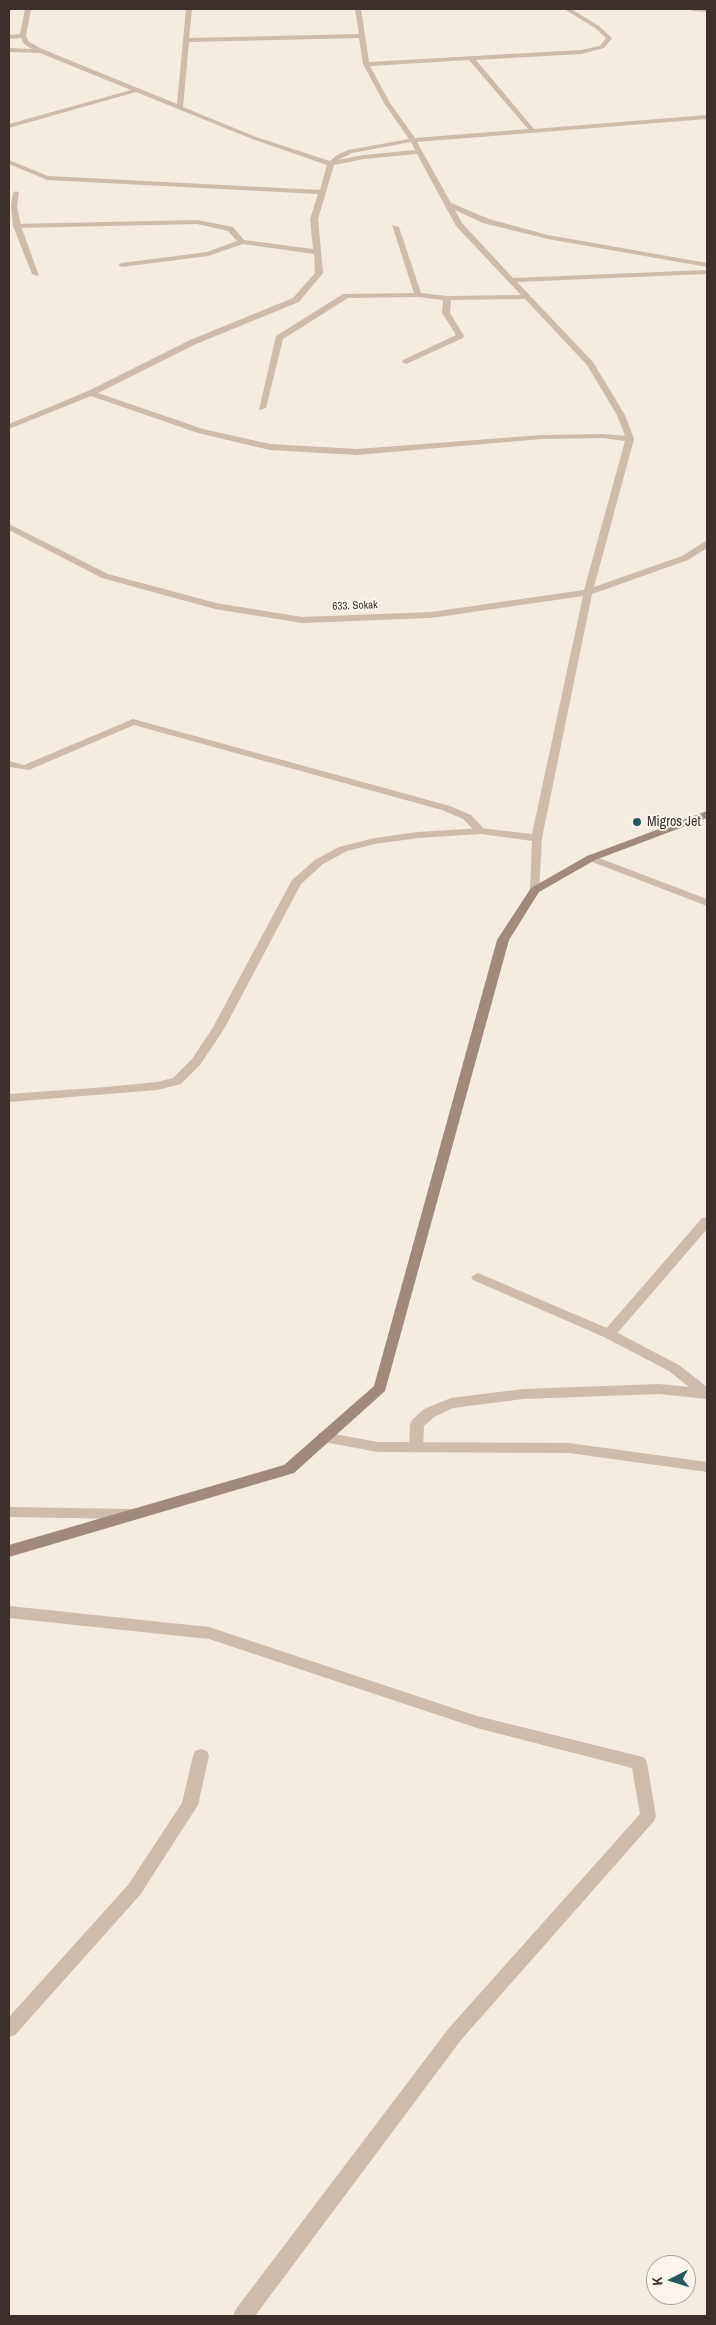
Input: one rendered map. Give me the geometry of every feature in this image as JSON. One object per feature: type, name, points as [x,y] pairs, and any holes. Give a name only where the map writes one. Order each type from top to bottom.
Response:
[{"type":"street","points":[[28,9],[23,36],[26,43],[41,51],[254,138],[331,164],[364,157],[417,152]]},
{"type":"street","points":[[180,108],[189,9]]},
{"type":"street","points":[[358,9],[366,64],[387,104],[413,140],[417,152],[459,224],[590,364],[621,415],[630,439],[588,592],[537,838],[535,890]]},
{"type":"street","points":[[366,64],[581,52],[602,47],[609,38],[597,27],[567,9]]},
{"type":"street","points":[[694,9],[707,10]]},
{"type":"street","points":[[9,38],[23,36]]},
{"type":"street","points":[[186,40],[363,36]]},
{"type":"street","points":[[9,50],[41,51]]},
{"type":"street","points":[[471,58],[533,131]]},
{"type":"street","points":[[9,126],[137,90]]},
{"type":"street","points":[[9,427],[91,393],[193,342],[296,300],[319,273],[314,219],[331,164],[339,156],[350,151],[413,140],[707,117]]},
{"type":"street","points":[[9,162],[47,178],[321,192]]},
{"type":"street","points":[[16,193],[14,206],[17,226],[36,274]]},
{"type":"street","points":[[448,204],[486,221],[548,237],[707,265]]},
{"type":"street","points":[[17,226],[197,222],[230,229],[242,242]]},
{"type":"street","points":[[395,227],[418,294]]},
{"type":"street","points":[[122,265],[208,254],[242,242],[317,252]]},
{"type":"street","points":[[511,280],[707,272]]},
{"type":"street","points":[[262,408],[279,338],[346,296],[418,294],[446,298],[527,297]]},
{"type":"street","points":[[406,362],[460,336],[446,312],[446,298]]},
{"type":"street","points":[[91,393],[201,431],[270,447],[356,452],[542,437],[603,436],[630,439]]},
{"type":"street","name":"633. Sokak","points":[[9,527],[105,576],[215,606],[302,620],[431,615],[588,592],[684,558],[707,544]]},
{"type":"street","points":[[9,764],[25,768],[133,722],[446,808],[467,817],[482,831]]},
{"type":"street","points":[[9,1551],[289,1469],[380,1388],[502,940],[535,890],[591,858],[707,814]]},
{"type":"street","points":[[9,1098],[157,1086],[177,1081],[196,1062],[218,1029],[296,882],[319,862],[343,849],[375,841],[418,835],[482,831],[537,838]]},
{"type":"street","points":[[591,858],[707,903]]},
{"type":"street","points":[[609,1334],[707,1221]]},
{"type":"street","points":[[478,1277],[609,1334],[674,1368],[706,1394]]},
{"type":"street","points":[[416,1447],[417,1424],[429,1413],[451,1403],[523,1394],[659,1389],[706,1394]]},
{"type":"street","points":[[324,1437],[378,1447],[569,1448],[707,1467]]},
{"type":"street","points":[[9,1512],[134,1514]]},
{"type":"street","points":[[9,1612],[209,1633],[477,1722],[639,1763],[648,1816],[455,2034],[243,2316]]},
{"type":"street","points":[[9,2030],[134,1890],[190,1805],[201,1756]]},
{"type":"place","name":"Migros Jet","points":[[637,822]]}]
